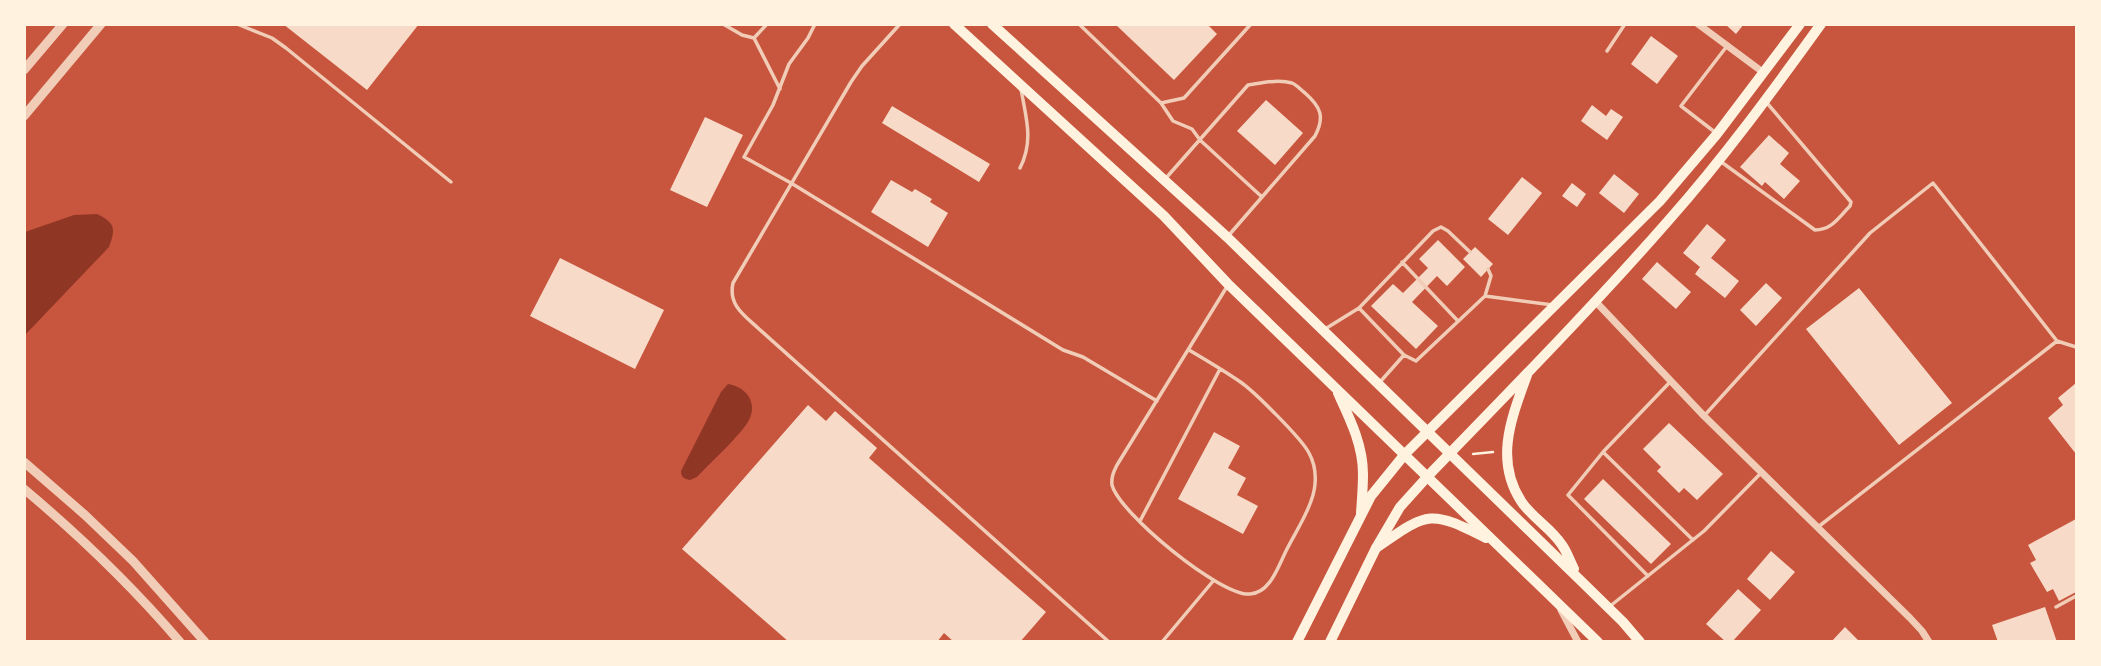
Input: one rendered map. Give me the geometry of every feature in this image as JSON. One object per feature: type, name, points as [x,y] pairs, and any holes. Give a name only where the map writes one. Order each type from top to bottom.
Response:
[{"type":"main road","points":[[954,24],[1164,216],[1228,284],[1598,642]]},
{"type":"main road","points":[[992,24],[1227,237],[1609,608],[1640,642]]},
{"type":"main road","points":[[1297,642],[1361,513],[1379,484],[1405,454],[1660,201],[1717,134],[1800,24]]},
{"type":"main road","points":[[1330,642],[1376,548],[1401,507],[1596,302],[1720,160],[1821,24]]},
{"type":"main road","points":[[1528,372],[1509,428],[1507,452],[1510,475],[1521,502],[1562,544],[1578,578]]},
{"type":"main road","points":[[1336,387],[1356,432],[1361,452],[1361,513]]},
{"type":"main road","points":[[1376,548],[1406,527],[1428,517],[1458,524],[1497,543]]},
{"type":"street","points":[[24,70],[63,24]]},
{"type":"street","points":[[24,116],[101,24]]},
{"type":"street","points":[[1698,24],[1764,73]]},
{"type":"street","points":[[1596,302],[1670,382],[1923,631],[1929,642]]},
{"type":"street","points":[[24,462],[85,515],[164,594],[205,642]]},
{"type":"street","points":[[24,489],[73,530],[180,642]]},
{"type":"street","points":[[1558,603],[1578,642]]},
{"type":"lane","points":[[237,24],[272,38],[286,48],[451,182]]},
{"type":"lane","points":[[723,24],[742,35],[754,38],[780,90]]},
{"type":"lane","points":[[754,38],[767,24]]},
{"type":"lane","points":[[815,24],[789,64],[780,90],[744,158],[791,183],[1063,350],[1083,357],[1157,401]]},
{"type":"lane","points":[[900,24],[851,82],[733,283],[731,292],[737,308],[1109,642]]},
{"type":"lane","points":[[1079,24],[1161,103],[1173,121],[1192,130],[1262,197]]},
{"type":"lane","points":[[1161,103],[1184,98],[1251,24]]},
{"type":"lane","points":[[1606,51],[1625,24]]},
{"type":"lane","points":[[1717,134],[1681,106],[1727,46]]},
{"type":"lane","points":[[1165,179],[1248,85],[1275,81],[1294,83],[1308,96],[1319,109],[1321,124],[1315,136],[1227,237]]},
{"type":"lane","points":[[1020,168],[1029,142],[1021,87]]},
{"type":"lane","points":[[1720,160],[1815,230],[1830,227],[1850,206],[1851,202],[1765,101]]},
{"type":"lane","points":[[1704,416],[1870,233],[1933,183],[2057,341],[2077,347]]},
{"type":"lane","points":[[1324,331],[1359,308],[1433,231],[1441,227],[1470,252]]},
{"type":"lane","points":[[1402,262],[1458,321]]},
{"type":"lane","points":[[1359,308],[1404,355],[1416,361],[1485,296],[1491,276],[1488,269]]},
{"type":"lane","points":[[1189,350],[1241,382],[1303,443],[1314,467],[1315,485],[1310,502],[1273,576],[1265,587],[1248,595],[1214,580],[1160,542],[1117,495],[1112,484],[1112,475],[1228,284]]},
{"type":"lane","points":[[1485,296],[1553,305]]},
{"type":"lane","points":[[1818,527],[2057,341]]},
{"type":"lane","points":[[1378,384],[1404,355]]},
{"type":"lane","points":[[1140,522],[1220,369]]},
{"type":"lane","points":[[1648,576],[1568,495],[1603,452],[1670,382]]},
{"type":"lane","points":[[1603,452],[1693,540]]},
{"type":"lane","points":[[1609,608],[1693,540],[1762,472]]},
{"type":"lane","points":[[1162,642],[1214,580]]},
{"type":"lane","points":[[150,608],[164,594]]},
{"type":"lane","points":[[2056,607],[2077,596]]},
{"type":"path","points":[[1471,448],[1474,457],[1500,452]]},
{"type":"shaded area","points":[[97,214],[111,223],[113,235],[109,247],[25,335],[25,232],[74,215]]},
{"type":"shaded area","points":[[728,384],[740,388],[749,396],[752,407],[749,420],[697,477],[686,479],[681,471],[721,392]]},
{"type":"building","points":[[283,24],[419,24],[367,90]]},
{"type":"building","points":[[1115,24],[1207,24],[1217,34],[1174,80]]},
{"type":"building","points":[[1725,24],[1744,24],[1736,34]]},
{"type":"building","points":[[1651,36],[1678,56],[1657,84],[1631,64]]},
{"type":"building","points":[[1266,100],[1303,133],[1275,165],[1237,131]]},
{"type":"building","points":[[1592,105],[1606,116],[1611,109],[1623,117],[1607,140],[1581,121]]},
{"type":"building","points":[[892,106],[990,164],[979,182],[882,123]]},
{"type":"building","points":[[705,117],[743,135],[707,207],[670,190]]},
{"type":"building","points":[[1769,135],[1789,153],[1780,164],[1800,181],[1784,199],[1765,182],[1762,186],[1740,167]]},
{"type":"building","points":[[1614,174],[1639,194],[1624,213],[1599,193]]},
{"type":"building","points":[[1522,177],[1542,193],[1508,235],[1488,219]]},
{"type":"building","points":[[891,180],[912,192],[915,189],[948,213],[928,247],[871,212]]},
{"type":"building","points":[[1572,183],[1586,194],[1577,207],[1562,196]]},
{"type":"building","points":[[1707,224],[1726,240],[1711,258],[1739,281],[1725,298],[1695,274],[1700,267],[1683,253]]},
{"type":"building","points":[[1438,240],[1465,267],[1447,286],[1437,276],[1412,302],[1438,326],[1416,349],[1371,306],[1393,284],[1403,293],[1428,268],[1419,259]]},
{"type":"building","points":[[1475,247],[1493,264],[1481,277],[1463,259]]},
{"type":"building","points":[[560,258],[664,310],[635,369],[530,316]]},
{"type":"building","points":[[1657,262],[1691,292],[1676,309],[1642,279]]},
{"type":"building","points":[[1766,283],[1782,298],[1756,326],[1740,310]]},
{"type":"building","points":[[1859,288],[1952,403],[1899,445],[1806,329]]},
{"type":"building","points":[[2076,383],[2076,454],[2048,418],[2063,405],[2058,398]]},
{"type":"building","points":[[808,405],[826,421],[835,411],[877,448],[869,458],[1046,612],[1020,642],[954,642],[944,633],[937,642],[789,642],[682,549]]},
{"type":"building","points":[[1669,423],[1723,474],[1697,500],[1684,488],[1679,493],[1657,471],[1661,467],[1643,449]]},
{"type":"building","points":[[1214,432],[1240,446],[1228,468],[1246,478],[1237,495],[1258,506],[1243,534],[1178,499]]},
{"type":"building","points":[[1603,479],[1671,544],[1651,564],[1584,499]]},
{"type":"building","points":[[2076,519],[2076,592],[2059,601],[2053,589],[2047,592],[2030,563],[2036,560],[2028,545]]},
{"type":"building","points":[[1771,551],[1795,572],[1770,600],[1747,579]]},
{"type":"building","points":[[1738,589],[1761,610],[1732,642],[1726,642],[1706,624]]},
{"type":"building","points":[[2045,607],[2057,642],[1998,642],[1992,625]]},
{"type":"building","points":[[1845,627],[1860,642],[1831,642]]}]
